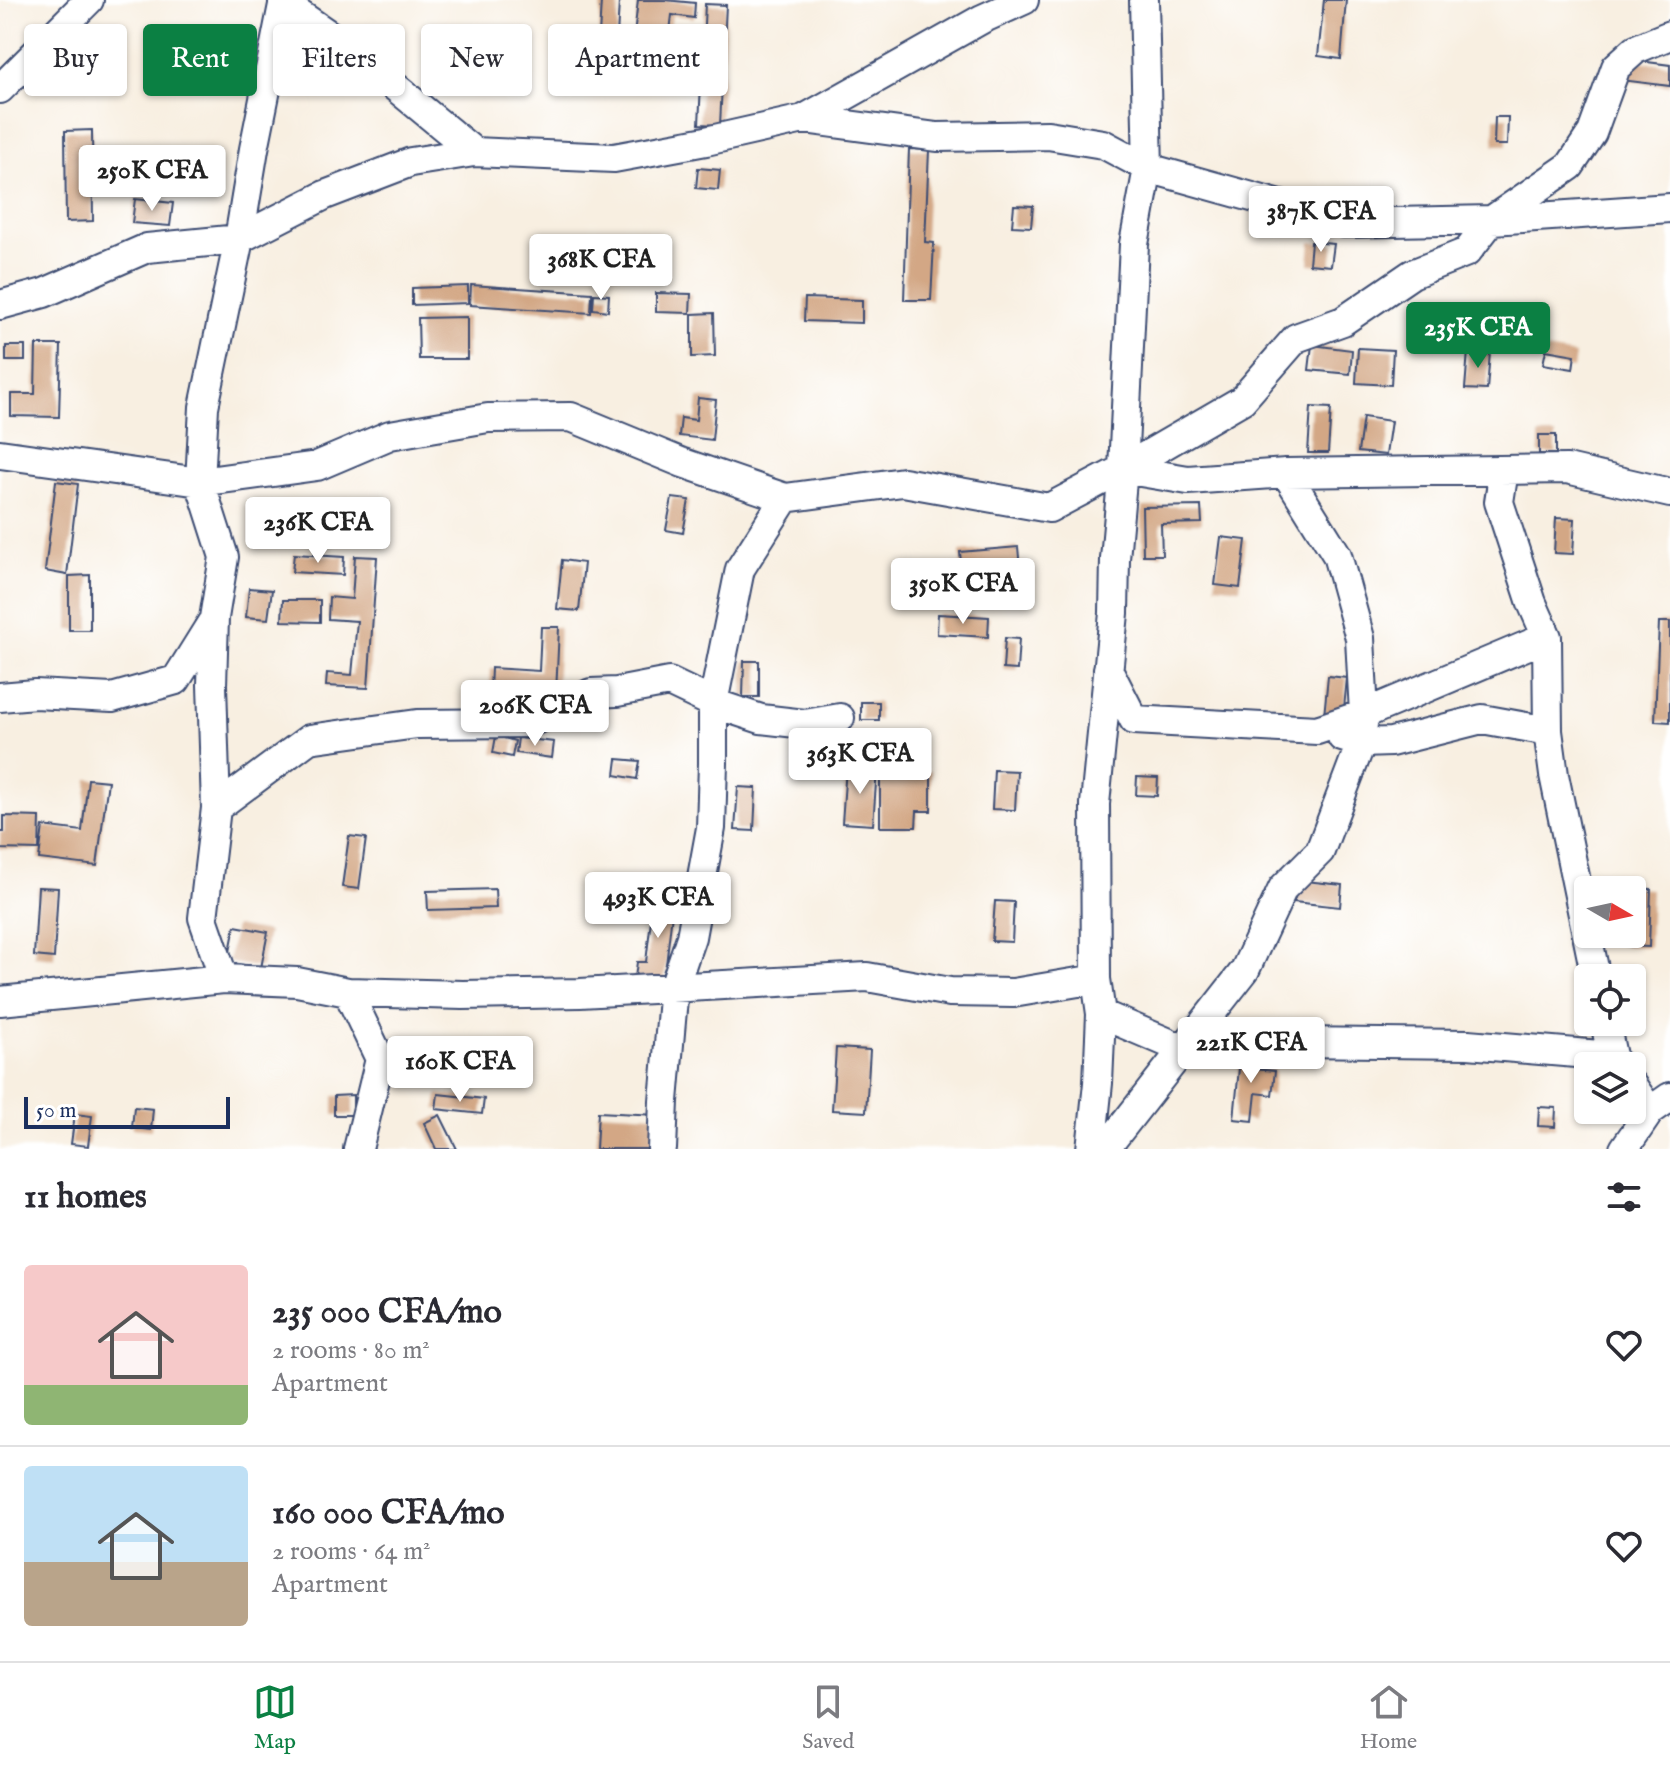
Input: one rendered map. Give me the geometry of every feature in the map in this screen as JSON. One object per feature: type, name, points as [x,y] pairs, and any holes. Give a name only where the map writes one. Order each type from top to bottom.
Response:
[{"type":"street","points":[[0,89],[89,0]]},
{"type":"street","points":[[0,305],[44,293],[147,248],[239,239],[325,195],[411,162],[474,152],[614,158],[804,119],[982,19],[1024,0]]},
{"type":"street","points":[[1091,1149],[1101,1014],[1096,979],[1095,804],[1114,613],[1134,244],[1148,168],[1144,0]]},
{"type":"street","points":[[224,979],[203,918],[216,808],[212,685],[214,618],[224,557],[200,482],[204,407],[283,1],[348,48],[474,152]]},
{"type":"street","points":[[0,454],[200,482],[317,466],[390,435],[488,418],[571,417],[683,463],[785,498],[903,482],[1049,508],[1242,400],[1296,338],[1343,321],[1412,274],[1467,252],[1492,220],[1570,166],[1592,133],[1616,67],[1636,49],[1670,35]]},
{"type":"street","points":[[804,119],[937,137],[1048,135],[1103,144],[1148,168],[1345,223],[1492,220],[1670,208]]},
{"type":"street","points":[[1123,469],[1188,480],[1286,473],[1567,469],[1670,493]]},
{"type":"street","points":[[1504,470],[1499,502],[1532,603],[1547,637],[1548,731],[1554,775],[1593,964]]},
{"type":"street","points":[[1105,1149],[1245,970],[1283,888],[1320,851],[1361,743],[1364,714],[1360,638],[1337,555],[1286,473]]},
{"type":"street","points":[[662,1149],[674,987],[691,937],[711,828],[713,703],[740,569],[785,498]]},
{"type":"street","points":[[0,697],[35,694],[112,698],[176,680],[214,618]]},
{"type":"street","points":[[1317,730],[1364,714],[1547,637]]},
{"type":"street","points":[[1108,669],[1134,720],[1317,730],[1361,743],[1391,742],[1482,719],[1548,731]]},
{"type":"street","points":[[216,808],[309,739],[417,724],[529,723],[591,693],[617,692],[669,682],[713,703],[761,719],[805,724],[840,718]]},
{"type":"street","points":[[0,1001],[224,979],[297,982],[348,992],[492,995],[867,977],[950,992],[1013,993],[1096,979]]},
{"type":"street","points":[[348,992],[380,1059],[358,1149]]},
{"type":"street","points":[[1101,1014],[1183,1049],[1295,1042],[1468,1044],[1574,1056]]},
{"type":"street","points":[[1624,1149],[1660,1104]]},
{"type":"building","points":[[638,0],[695,3],[694,18],[672,15],[671,24],[635,24]]},
{"type":"building","points":[[1324,0],[1346,0],[1341,59],[1318,56]]},
{"type":"building","points":[[601,1],[619,2],[618,24],[600,24]]},
{"type":"building","points":[[705,4],[726,5],[725,24],[704,24]]},
{"type":"building","points":[[1624,59],[1670,65],[1670,86],[1621,80]]},
{"type":"building","points":[[700,96],[721,96],[720,125],[699,124]]},
{"type":"building","points":[[1495,117],[1508,117],[1507,145],[1494,145]]},
{"type":"building","points":[[92,130],[93,221],[66,222],[65,131]]},
{"type":"building","points":[[909,149],[929,150],[925,242],[934,243],[931,300],[904,300]]},
{"type":"building","points":[[698,168],[720,170],[718,190],[696,188]]},
{"type":"building","points":[[135,199],[173,203],[170,226],[132,223]]},
{"type":"building","points":[[1014,205],[1033,206],[1031,227],[1012,226]]},
{"type":"building","points":[[1311,242],[1334,244],[1331,266],[1309,264]]},
{"type":"building","points":[[471,285],[592,293],[591,313],[470,305]]},
{"type":"building","points":[[468,286],[468,303],[412,305],[412,288]]},
{"type":"building","points":[[656,293],[691,294],[690,313],[656,312]]},
{"type":"building","points":[[594,294],[609,295],[608,311],[593,309]]},
{"type":"building","points":[[805,298],[862,300],[862,323],[804,321]]},
{"type":"building","points":[[714,313],[715,356],[692,357],[692,314]]},
{"type":"building","points":[[467,317],[467,359],[419,359],[418,318]]},
{"type":"building","points":[[36,345],[61,345],[59,417],[11,416],[11,394],[35,394]]},
{"type":"building","points":[[1312,345],[1352,350],[1350,374],[1309,370]]},
{"type":"building","points":[[6,346],[25,346],[25,361],[6,361]]},
{"type":"building","points":[[1358,348],[1393,350],[1391,385],[1356,383]]},
{"type":"building","points":[[1546,350],[1575,355],[1573,369],[1543,364]]},
{"type":"building","points":[[1468,351],[1490,352],[1487,390],[1465,389]]},
{"type":"building","points":[[698,398],[716,400],[712,440],[679,436],[681,418],[696,420]]},
{"type":"building","points":[[1311,407],[1331,408],[1328,453],[1308,453]]},
{"type":"building","points":[[1363,417],[1391,421],[1386,455],[1358,452]]},
{"type":"building","points":[[1539,435],[1556,435],[1556,454],[1539,454]]},
{"type":"building","points":[[56,481],[78,484],[67,575],[45,571]]},
{"type":"building","points":[[672,498],[689,500],[683,533],[666,530]]},
{"type":"building","points":[[1201,506],[1202,523],[1161,524],[1162,555],[1143,555],[1142,507]]},
{"type":"building","points":[[1556,518],[1575,519],[1573,554],[1554,553]]},
{"type":"building","points":[[1221,537],[1246,540],[1240,588],[1215,585]]},
{"type":"building","points":[[1018,547],[1020,569],[962,574],[960,552]]},
{"type":"building","points":[[294,554],[344,557],[343,575],[292,572]]},
{"type":"building","points":[[355,556],[377,557],[368,688],[326,686],[327,673],[352,675],[357,621],[328,619],[329,597],[352,599]]},
{"type":"building","points":[[562,560],[584,563],[579,611],[557,609]]},
{"type":"building","points":[[90,575],[90,630],[69,630],[69,576]]},
{"type":"building","points":[[249,588],[272,590],[268,619],[246,617]]},
{"type":"building","points":[[283,600],[320,600],[320,622],[282,621]]},
{"type":"building","points":[[938,614],[989,617],[988,637],[937,634]]},
{"type":"building","points":[[1659,622],[1670,622],[1670,722],[1655,721]]},
{"type":"building","points":[[541,627],[559,627],[556,694],[490,691],[491,668],[539,671]]},
{"type":"building","points":[[1005,638],[1019,639],[1017,670],[1003,669]]},
{"type":"building","points":[[744,661],[759,661],[759,697],[743,697]]},
{"type":"building","points":[[1328,676],[1347,678],[1343,718],[1324,716]]},
{"type":"building","points":[[861,702],[879,702],[879,720],[861,720]]},
{"type":"building","points":[[496,736],[515,741],[512,757],[493,753]]},
{"type":"building","points":[[518,738],[554,742],[552,758],[516,753]]},
{"type":"building","points":[[617,759],[640,761],[637,779],[615,775]]},
{"type":"building","points":[[846,767],[877,769],[873,825],[842,823]]},
{"type":"building","points":[[994,770],[1017,771],[1015,810],[992,809]]},
{"type":"building","points":[[880,771],[931,771],[931,811],[917,811],[916,827],[880,827]]},
{"type":"building","points":[[1137,777],[1158,778],[1157,796],[1136,795]]},
{"type":"building","points":[[88,779],[108,781],[97,866],[39,859],[43,826],[82,831]]},
{"type":"building","points":[[738,787],[756,788],[754,831],[735,830]]},
{"type":"building","points":[[4,816],[40,817],[39,850],[0,849]]},
{"type":"building","points":[[349,836],[366,838],[359,889],[342,887]]},
{"type":"building","points":[[1296,880],[1342,885],[1340,907],[1294,902]]},
{"type":"building","points":[[38,887],[58,888],[54,958],[34,956]]},
{"type":"building","points":[[495,889],[496,908],[428,910],[427,891]]},
{"type":"building","points":[[1646,889],[1651,889],[1649,947],[1646,947]]},
{"type":"building","points":[[654,894],[674,896],[664,982],[635,978],[637,962],[646,962]]},
{"type":"building","points":[[995,901],[1014,902],[1012,942],[992,941]]},
{"type":"building","points":[[235,926],[268,932],[261,968],[228,962]]},
{"type":"building","points":[[836,1048],[870,1050],[866,1112],[832,1110]]},
{"type":"building","points":[[1241,1048],[1256,1049],[1254,1069],[1275,1071],[1272,1095],[1256,1093],[1253,1121],[1234,1119]]},
{"type":"building","points":[[438,1094],[484,1099],[482,1114],[436,1109]]},
{"type":"building","points":[[353,1095],[353,1115],[334,1115],[334,1096]]},
{"type":"building","points":[[134,1107],[153,1109],[151,1130],[132,1128]]},
{"type":"building","points":[[1539,1107],[1556,1108],[1555,1127],[1538,1126]]},
{"type":"building","points":[[598,1112],[657,1115],[656,1149],[596,1149]]},
{"type":"building","points":[[75,1114],[92,1116],[88,1146],[71,1144]]},
{"type":"building","points":[[440,1115],[457,1149],[436,1149],[424,1123]]}]
